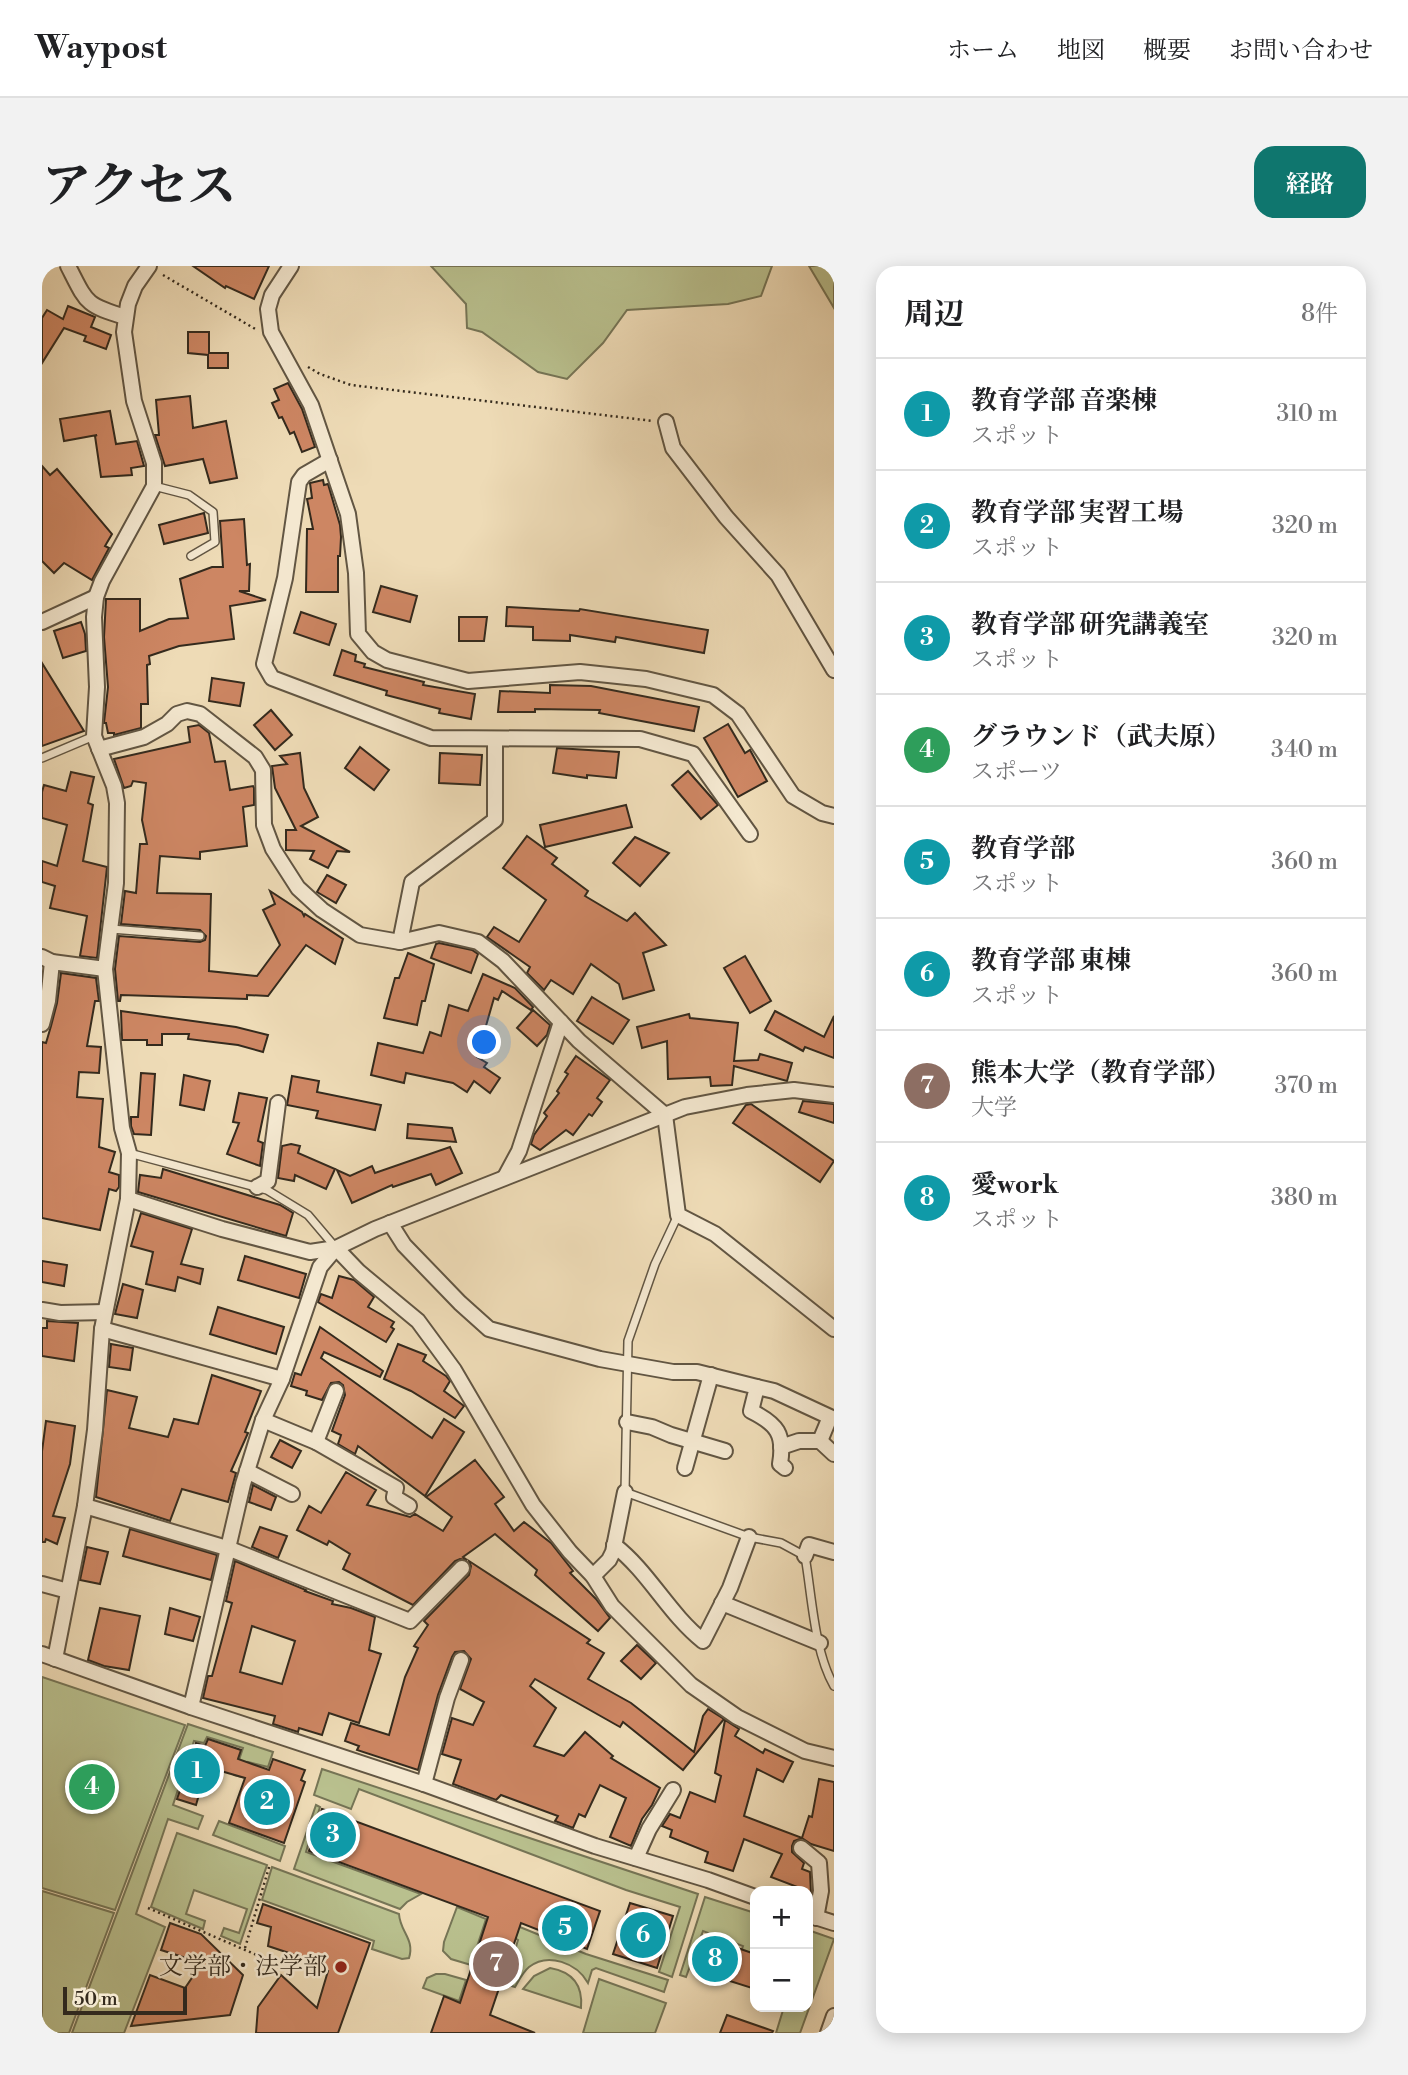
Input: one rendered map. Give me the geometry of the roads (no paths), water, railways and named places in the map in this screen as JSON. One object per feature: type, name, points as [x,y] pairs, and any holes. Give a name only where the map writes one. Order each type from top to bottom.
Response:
[{"type":"street","points":[[68,266],[82,295],[94,308],[125,317]]},
{"type":"street","points":[[149,266],[135,286],[125,317],[124,332],[134,401],[154,463],[154,486],[114,557],[96,597],[94,617],[96,742],[114,786],[117,803],[116,883],[105,969],[122,1128],[130,1153],[128,1199],[102,1329],[95,1430],[85,1506],[68,1591],[48,1657],[424,1784],[595,1846],[750,1895]]},
{"type":"street","points":[[291,266],[272,295],[268,309],[271,332],[311,405],[348,514],[356,573],[358,634],[373,652],[387,660],[468,681],[580,672],[646,679],[713,695],[738,714],[793,796],[822,813],[834,816]]},
{"type":"street","points":[[666,422],[673,447],[726,517],[778,575],[834,670]]},
{"type":"street","points":[[330,460],[304,475],[299,482],[285,578],[264,664],[272,678],[431,738],[640,739],[694,754],[750,834]]},
{"type":"street","points":[[42,622],[96,597]]},
{"type":"street","points":[[96,742],[144,737],[167,724],[177,714],[187,711],[200,714],[255,757],[263,770],[264,825],[273,849],[298,888],[323,910],[360,935],[400,942],[439,933],[478,942],[503,961],[579,1041],[665,1115],[678,1215],[715,1234],[834,1329]]},
{"type":"street","points":[[400,942],[412,883],[495,820],[495,739]]},
{"type":"street","points":[[43,1014],[47,959],[105,969]]},
{"type":"street","points":[[505,1177],[519,1151],[561,1022]]},
{"type":"street","points":[[128,1199],[222,1229],[310,1252],[336,1248],[390,1223],[685,1107],[747,1095],[793,1090],[834,1095]]},
{"type":"street","points":[[257,1187],[268,1181],[278,1103]]},
{"type":"street","points":[[390,1223],[404,1245],[489,1329],[628,1365],[673,1372],[697,1372],[774,1391],[830,1410],[831,1417],[820,1441]]},
{"type":"street","points":[[191,1707],[247,1471],[262,1420],[282,1379],[320,1266],[336,1248]]},
{"type":"street","points":[[336,1248],[359,1272],[418,1321],[454,1370],[533,1505],[593,1576],[612,1606],[691,1685],[737,1717],[805,1751],[834,1758]]},
{"type":"street","points":[[42,1310],[60,1313],[105,1312]]},
{"type":"street","points":[[102,1329],[282,1379]]},
{"type":"street","points":[[685,1468],[711,1375]]},
{"type":"street","points":[[757,1387],[751,1411],[776,1427],[781,1447],[780,1464],[785,1468]]},
{"type":"street","points":[[316,1442],[337,1391]]},
{"type":"street","points":[[262,1420],[316,1442],[396,1488],[394,1497],[410,1506]]},
{"type":"street","points":[[627,1422],[642,1424],[725,1451]]},
{"type":"street","points":[[781,1447],[804,1441],[820,1441],[834,1454]]},
{"type":"street","points":[[247,1471],[292,1494]]},
{"type":"street","points":[[593,1576],[610,1559],[625,1492]]},
{"type":"street","points":[[85,1506],[230,1549],[410,1621],[462,1568]]},
{"type":"street","points":[[614,1545],[628,1556],[679,1620],[703,1641],[722,1603],[748,1537]]},
{"type":"street","points":[[805,1556],[809,1545],[834,1552]]},
{"type":"street","points":[[42,1584],[68,1591]]},
{"type":"street","points":[[722,1603],[820,1643]]},
{"type":"street","points":[[424,1784],[447,1698],[461,1660]]},
{"type":"street","points":[[636,1858],[649,1829],[673,1790]]},
{"type":"street","points":[[801,1848],[819,1863],[821,1891],[813,1913]]},
{"type":"street","points":[[813,1916],[834,1923]]},
{"type":"street","points":[[828,2033],[834,2016]]},
{"type":"lane","points":[[154,486],[189,495],[213,512],[215,542],[191,556]]},
{"type":"lane","points":[[42,758],[96,742]]},
{"type":"lane","points":[[111,929],[200,936]]},
{"type":"lane","points":[[130,1153],[267,1190],[309,1215],[336,1248]]},
{"type":"lane","points":[[678,1215],[655,1264],[628,1341],[625,1492],[748,1537],[781,1543],[805,1556],[826,1671],[834,1686]]},
{"type":"place","name":"教育学部 音楽棟","points":[[197,1771]]},
{"type":"place","name":"グラウンド（武夫原）","points":[[92,1787]]},
{"type":"place","name":"教育学部 実習工場","points":[[267,1802]]},
{"type":"place","name":"教育学部 研究講義室","points":[[333,1835]]},
{"type":"place","name":"教育学部","points":[[565,1928]]},
{"type":"place","name":"教育学部 東棟","points":[[643,1935]]},
{"type":"place","name":"愛work","points":[[715,1959]]},
{"type":"place","name":"熊本大学（教育学部）","points":[[496,1964]]},
{"type":"place","name":"文学部・法学部","points":[[341,1967]]}]
